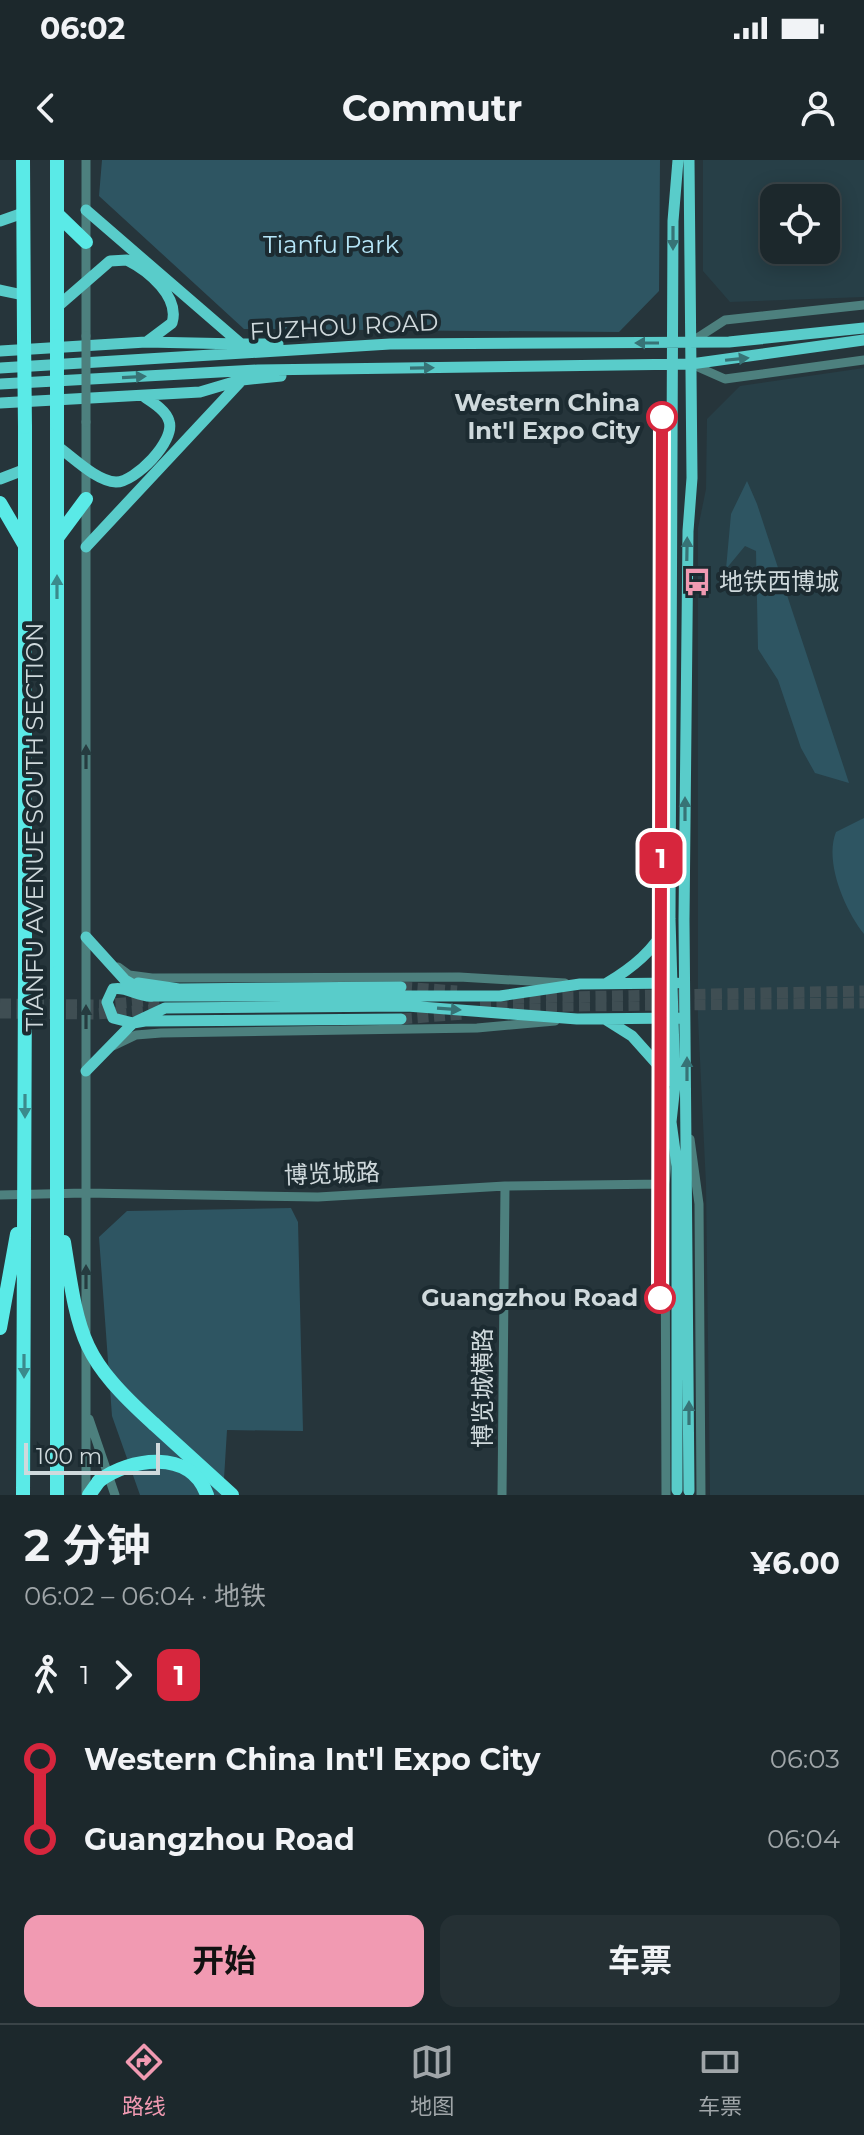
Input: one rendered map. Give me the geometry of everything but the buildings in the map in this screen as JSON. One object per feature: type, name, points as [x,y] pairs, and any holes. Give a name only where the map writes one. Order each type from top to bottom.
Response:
[{"type":"highway","name":"TIANFU AVENUE SOUTH SECTION","points":[[23,160],[26,469],[23,1495]]},
{"type":"highway","name":"TIANFU AVENUE SOUTH SECTION","points":[[57,160],[57,1495]]},
{"type":"highway","points":[[57,214],[86,242]]},
{"type":"highway","points":[[57,538],[86,499]]},
{"type":"highway","points":[[0,503],[26,547]]},
{"type":"highway","points":[[0,1328],[25,1186]]},
{"type":"highway","points":[[57,1198],[75,1313],[89,1354],[125,1397],[232,1495]]},
{"type":"highway","points":[[88,1495],[99,1481],[117,1467],[145,1461],[169,1463],[188,1471],[207,1495]]},
{"type":"main road","points":[[678,160],[673,221],[670,919],[672,983],[680,1018],[687,1119],[683,1493]]},
{"type":"main road","points":[[683,1493],[677,1166],[671,1122],[686,983],[691,364],[689,160]]},
{"type":"main road","points":[[86,210],[241,344]]},
{"type":"main road","points":[[0,221],[23,213]]},
{"type":"main road","points":[[57,307],[110,261],[127,260],[170,297],[175,314],[172,323],[146,342]]},
{"type":"main road","points":[[0,290],[23,295]]},
{"type":"main road","name":"FUZHOU ROAD","points":[[0,368],[390,344],[691,343],[824,335],[864,328]]},
{"type":"main road","name":"FUZHOU ROAD","points":[[0,384],[258,370],[691,364],[864,340]]},
{"type":"main road","points":[[0,351],[146,342],[390,344]]},
{"type":"main road","points":[[0,403],[200,392],[242,380],[377,369]]},
{"type":"main road","points":[[86,547],[242,380]]},
{"type":"main road","points":[[57,446],[103,478],[116,482],[137,474],[162,446],[169,433],[170,422],[156,404],[142,395]]},
{"type":"main road","points":[[0,479],[26,469]]},
{"type":"main road","points":[[605,985],[629,969],[660,940],[670,919]]},
{"type":"main road","points":[[86,937],[125,980],[153,996]]},
{"type":"main road","points":[[125,980],[179,989],[401,987]]},
{"type":"main road","points":[[401,1019],[133,1023],[113,1018],[107,1002],[113,989],[153,996],[500,996],[580,984],[686,983]]},
{"type":"main road","points":[[86,1071],[133,1023],[165,1008],[407,1006],[577,1019],[680,1018]]},
{"type":"main road","points":[[604,1019],[632,1036],[675,1085]]},
{"type":"street","points":[[86,160],[85,1193],[88,1495]]},
{"type":"street","points":[[691,343],[725,320],[864,305]]},
{"type":"street","name":"FUZHOU ROAD","points":[[691,364],[725,379],[864,360]]},
{"type":"street","points":[[109,961],[129,975],[152,978],[459,977],[580,984]]},
{"type":"street","points":[[110,1047],[136,1035],[161,1033],[477,1028],[577,1019]]},
{"type":"street","points":[[671,1122],[665,1184],[683,1493]]},
{"type":"street","points":[[0,1183],[0,1198]]},
{"type":"street","name":"博览城路","points":[[0,1198],[85,1193],[318,1197],[505,1186],[665,1184]]},
{"type":"street","name":"博览城横路","points":[[502,1495],[505,1186]]},
{"type":"street","points":[[86,1408],[115,1495]]},
{"type":"shaded area","points":[[703,160],[864,160],[864,297],[730,302],[703,271]]},
{"type":"shaded area","points":[[864,368],[864,1495],[710,1495],[706,1185],[698,1018],[698,528],[706,489],[707,419],[740,386]]},
{"type":"green space","name":"Tianfu Park","points":[[102,160],[660,160],[659,291],[619,332],[244,329],[99,196]]},
{"type":"green space","points":[[747,481],[849,783],[815,773],[801,748],[778,680],[758,649],[756,551],[745,546],[726,569],[731,514]]},
{"type":"green space","points":[[864,818],[864,934],[838,885],[833,844],[836,832]]},
{"type":"green space","points":[[291,1208],[298,1222],[303,1431],[227,1430],[223,1495],[140,1495],[112,1416],[99,1237],[127,1211]]},
{"type":"tunnel","points":[[401,987],[457,991]]},
{"type":"tunnel","points":[[513,998],[864,991]]},
{"type":"tunnel","points":[[0,1004],[100,1005],[159,1000]]},
{"type":"tunnel","points":[[480,1007],[864,1003]]},
{"type":"tunnel","points":[[0,1013],[95,1014],[163,1009]]},
{"type":"tunnel","points":[[401,1019],[464,1014]]},
{"type":"metro line","name":"1","points":[[660,1298],[662,417]]},
{"type":"place","name":"Western China Int'l Expo City","points":[[662,417]]},
{"type":"place","name":"地铁西博城","points":[[697,582]]},
{"type":"place","name":"Guangzhou Road","points":[[660,1298]]}]
